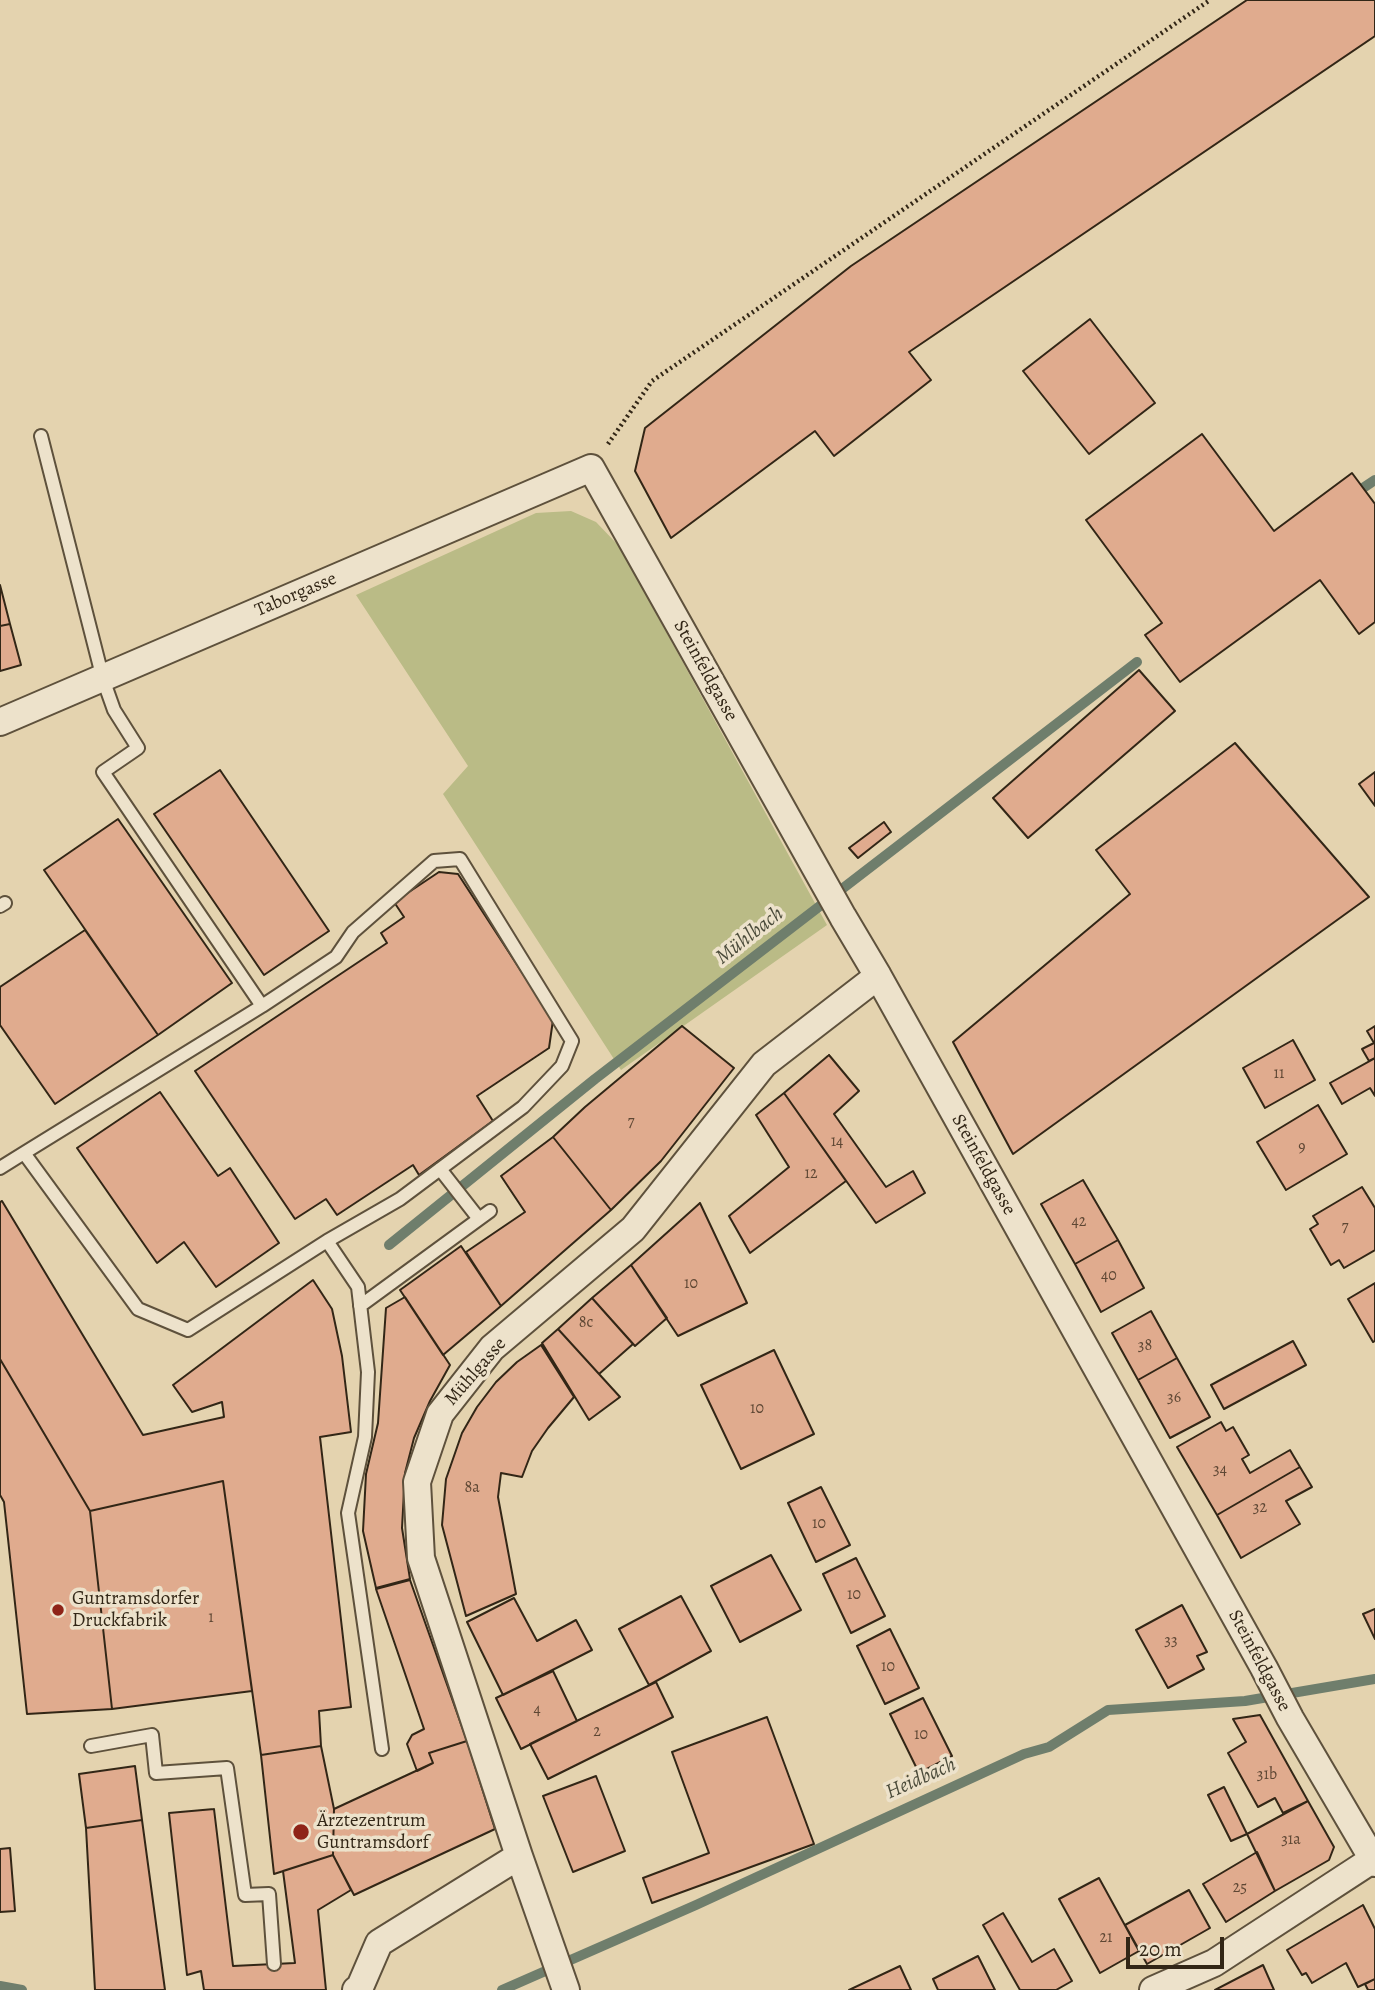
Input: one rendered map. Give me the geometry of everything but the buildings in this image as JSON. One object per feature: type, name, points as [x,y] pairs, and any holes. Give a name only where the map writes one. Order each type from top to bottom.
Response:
[{"type":"street","name":"Taborgasse","points":[[0,722],[591,468]]},
{"type":"street","name":"Steinfeldgasse","points":[[591,468],[878,976],[1290,1718],[1374,1860]]},
{"type":"street","name":"Mühlgasse","points":[[564,1986],[553,1954],[508,1863],[421,1558],[417,1482],[440,1413],[492,1348],[633,1228],[764,1064],[878,976]]},
{"type":"street","points":[[1153,1990],[1213,1963],[1374,1860]]},
{"type":"street","points":[[356,1990],[360,1987],[379,1943],[508,1863]]},
{"type":"lane","points":[[41,436],[103,679],[114,710],[138,748],[103,772],[262,1006]]},
{"type":"lane","points":[[1,1165],[262,1006],[336,957],[354,932],[434,861],[460,859],[572,1041],[562,1066],[523,1107],[400,1199],[327,1241],[188,1330],[138,1308],[24,1153]]},
{"type":"lane","points":[[440,1169],[479,1220]]},
{"type":"lane","points":[[360,1306],[490,1211]]},
{"type":"lane","points":[[327,1241],[358,1287],[368,1372],[365,1437],[348,1513],[382,1749]]},
{"type":"lane","points":[[91,1746],[152,1735],[156,1773],[227,1768],[245,1895],[269,1894],[274,1964]]},
{"type":"path","points":[[591,468],[652,381],[1210,0]]},
{"type":"green space","points":[[571,511],[596,522],[619,546],[827,925],[621,1070],[443,794],[468,766],[356,595],[536,513]]},
{"type":"waterway","name":"Mühlbach","points":[[1363,488],[1375,480]]},
{"type":"waterway","name":"Mühlbach","points":[[389,1245],[595,1079],[1137,662]]},
{"type":"waterway","name":"Heidbach","points":[[502,1990],[696,1905],[1024,1754],[1049,1747],[1108,1710],[1245,1701],[1375,1679]]},
{"type":"waterway","name":"Heidbach","points":[[0,1986],[22,1990]]},
{"type":"place","name":"Guntramsdorfer Druckfabrik","points":[[58,1610]]},
{"type":"place","name":"Ärztezentrum Guntramsdorf","points":[[301,1832]]}]
